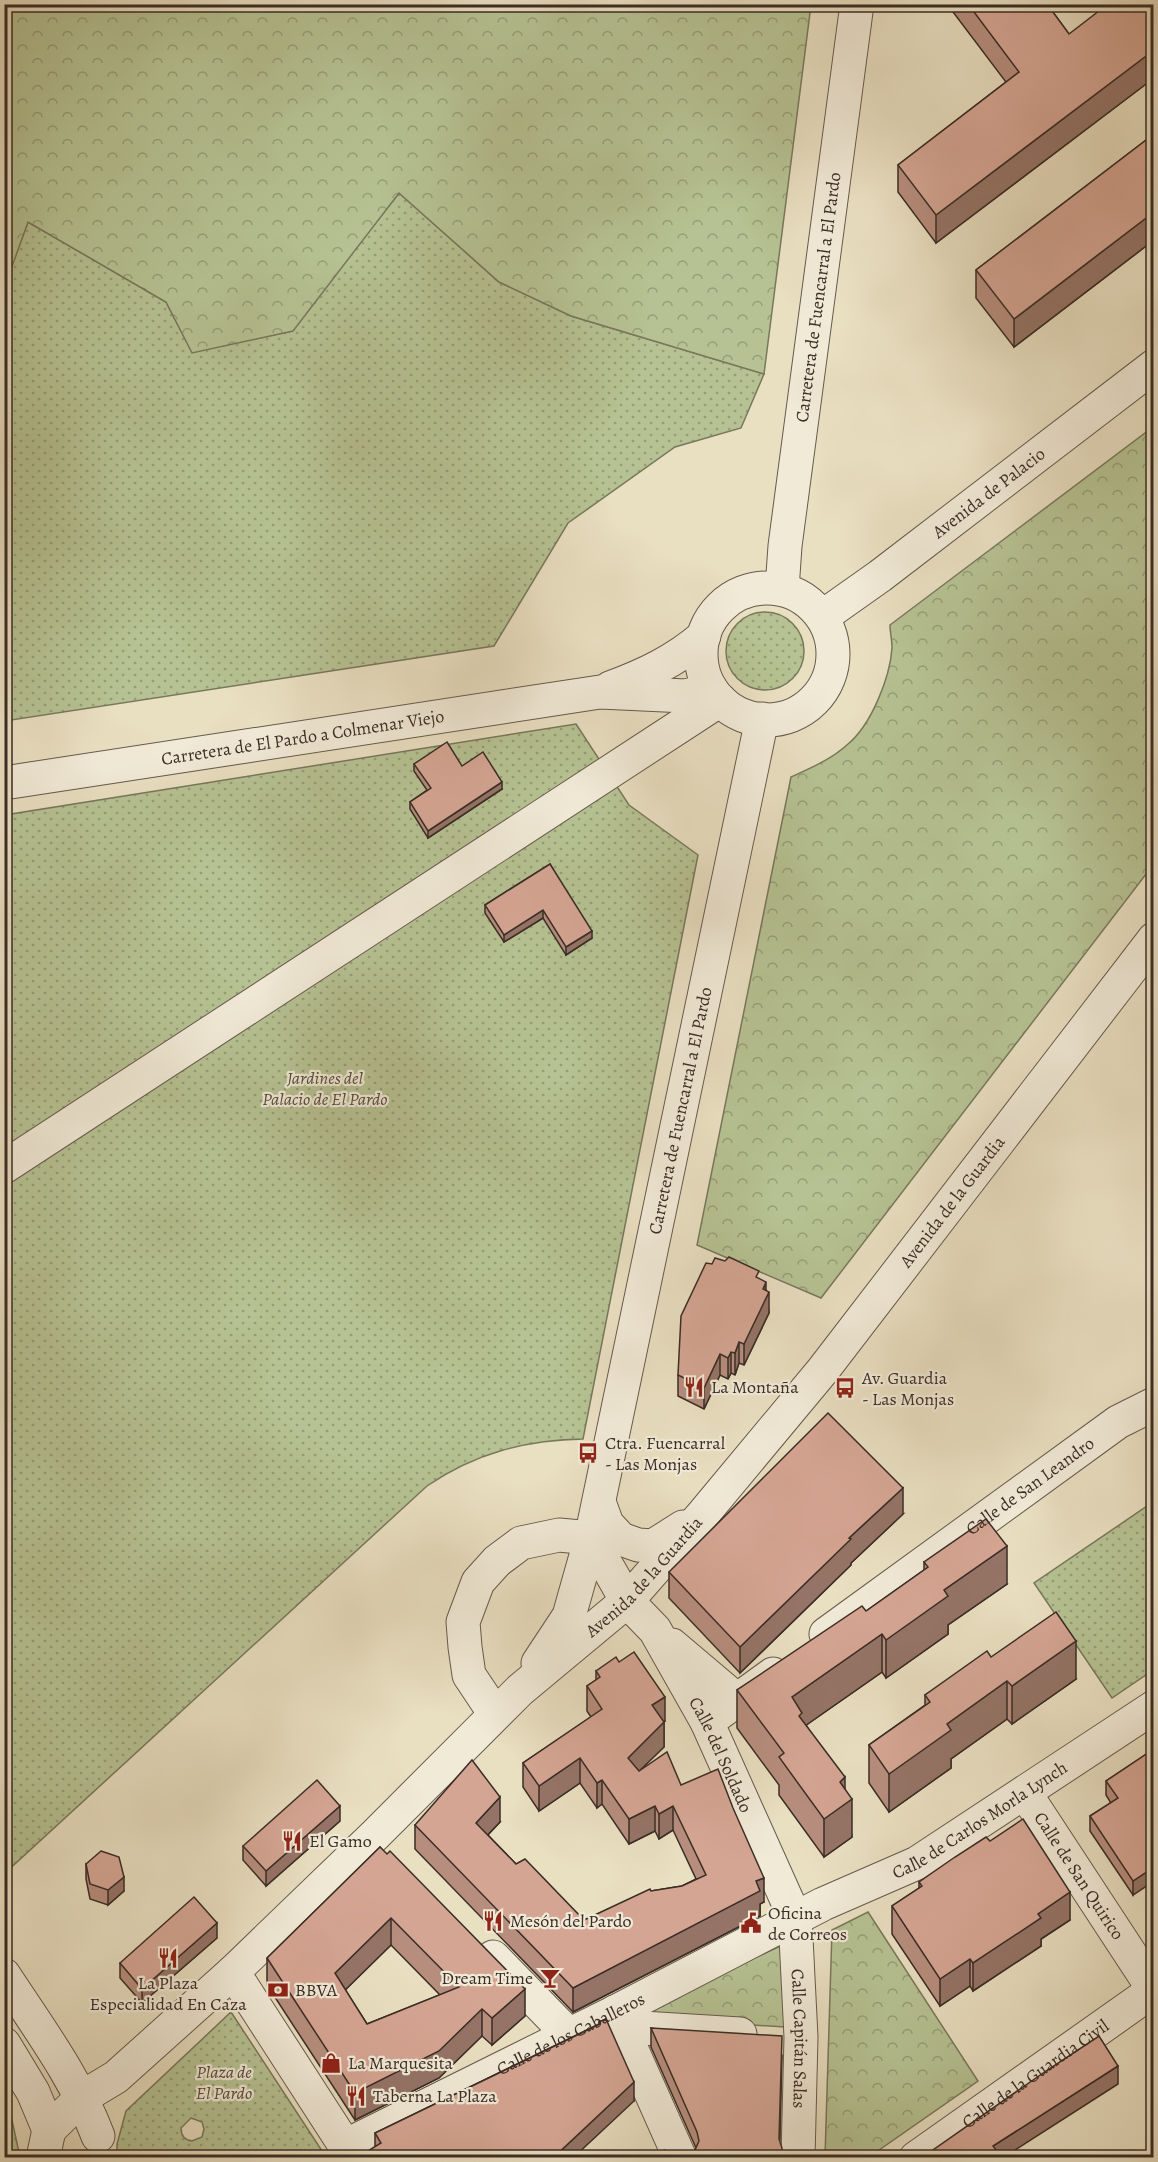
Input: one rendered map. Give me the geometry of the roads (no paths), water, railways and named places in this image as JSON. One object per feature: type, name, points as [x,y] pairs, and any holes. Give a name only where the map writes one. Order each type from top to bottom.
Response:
[{"type":"street","name":"Carretera de Fuencarral a El Pardo","points":[[782,590],[787,534],[857,4]]},
{"type":"street","name":"Avenida de Palacio","points":[[822,617],[880,576],[1154,366]]},
{"type":"street","points":[[757,588],[782,590],[805,600],[822,617],[831,638],[833,658],[825,683],[817,696],[801,710],[788,717],[762,719],[739,713],[716,694],[705,677],[701,658],[704,636],[711,618],[734,597],[757,588]]},
{"type":"street","points":[[600,692],[647,674],[683,654],[704,636]]},
{"type":"street","points":[[600,692],[686,696],[716,694]]},
{"type":"street","name":"Carretera de El Pardo a Colmenar Viejo","points":[[4,783],[600,692]]},
{"type":"street","points":[[4,1167],[716,694]]},
{"type":"street","name":"Carretera de Fuencarral a El Pardo","points":[[520,1690],[568,1616],[591,1538],[762,719]]},
{"type":"street","name":"Avenida de la Guardia","points":[[46,2144],[81,2098],[116,2077],[233,1972],[383,1844],[495,1714],[520,1690],[627,1601],[705,1514],[823,1370],[1154,939]]},
{"type":"street","name":"Calle de San Leandro","points":[[707,1722],[1118,1422],[1154,1404]]},
{"type":"street","points":[[599,1502],[607,1524],[621,1539],[638,1545],[653,1546],[705,1514]]},
{"type":"street","points":[[495,1714],[469,1675],[463,1622],[478,1582],[497,1561],[521,1543],[558,1535],[591,1538],[627,1601]]},
{"type":"street","points":[[568,1616],[606,1596],[627,1601]]},
{"type":"street","name":"Calle del Soldado","points":[[627,1601],[655,1630],[707,1722],[795,1918]]},
{"type":"street","points":[[655,1630],[737,1700]]},
{"type":"street","name":"Calle de Carlos Morla Lynch","points":[[795,1918],[916,1863],[1154,1707]]},
{"type":"street","name":"Calle de San Quirico","points":[[1025,1793],[1154,1990]]},
{"type":"street","name":"Calle de los Caballeros","points":[[350,2152],[795,1918]]},
{"type":"street","name":"Calle Capitán Salas","points":[[795,1918],[801,2037],[798,2157]]},
{"type":"street","points":[[472,1935],[569,2035]]},
{"type":"street","points":[[233,1972],[350,2152]]},
{"type":"street","points":[[4,1976],[65,2069],[81,2098],[99,2147]]},
{"type":"street","name":"Calle de la Guardia Civil","points":[[926,2154],[1154,1990]]},
{"type":"street","points":[[615,2012],[642,2028],[801,2037]]},
{"type":"street","points":[[615,2012],[680,2157]]},
{"type":"street","points":[[4,2044],[33,2092],[46,2144]]},
{"type":"street","points":[[99,2147],[116,2077]]},
{"type":"place","name":"La Montaña","points":[[694,1387]]},
{"type":"place","name":"Av. Guardia - Las Monjas","points":[[845,1388]]},
{"type":"place","name":"Ctra. Fuencarral - Las Monjas","points":[[588,1453]]},
{"type":"place","name":"El Gamo","points":[[292,1841]]},
{"type":"place","name":"Mesón del Pardo","points":[[493,1921]]},
{"type":"place","name":"Oficina de Correos","points":[[751,1923]]},
{"type":"place","name":"La Plaza Especialidad En Caza","points":[[168,1958]]},
{"type":"place","name":"Dream Time","points":[[550,1978]]},
{"type":"place","name":"BBVA","points":[[278,1990]]},
{"type":"place","name":"La Marquesita","points":[[331,2063]]},
{"type":"place","name":"Taberna La Plaza","points":[[356,2096]]},
{"type":"park label","name":"Jardines del Palacio de El Pardo","points":[[325,1088]]},
{"type":"park label","name":"Plaza de El Pardo","points":[[224,2082]]}]
